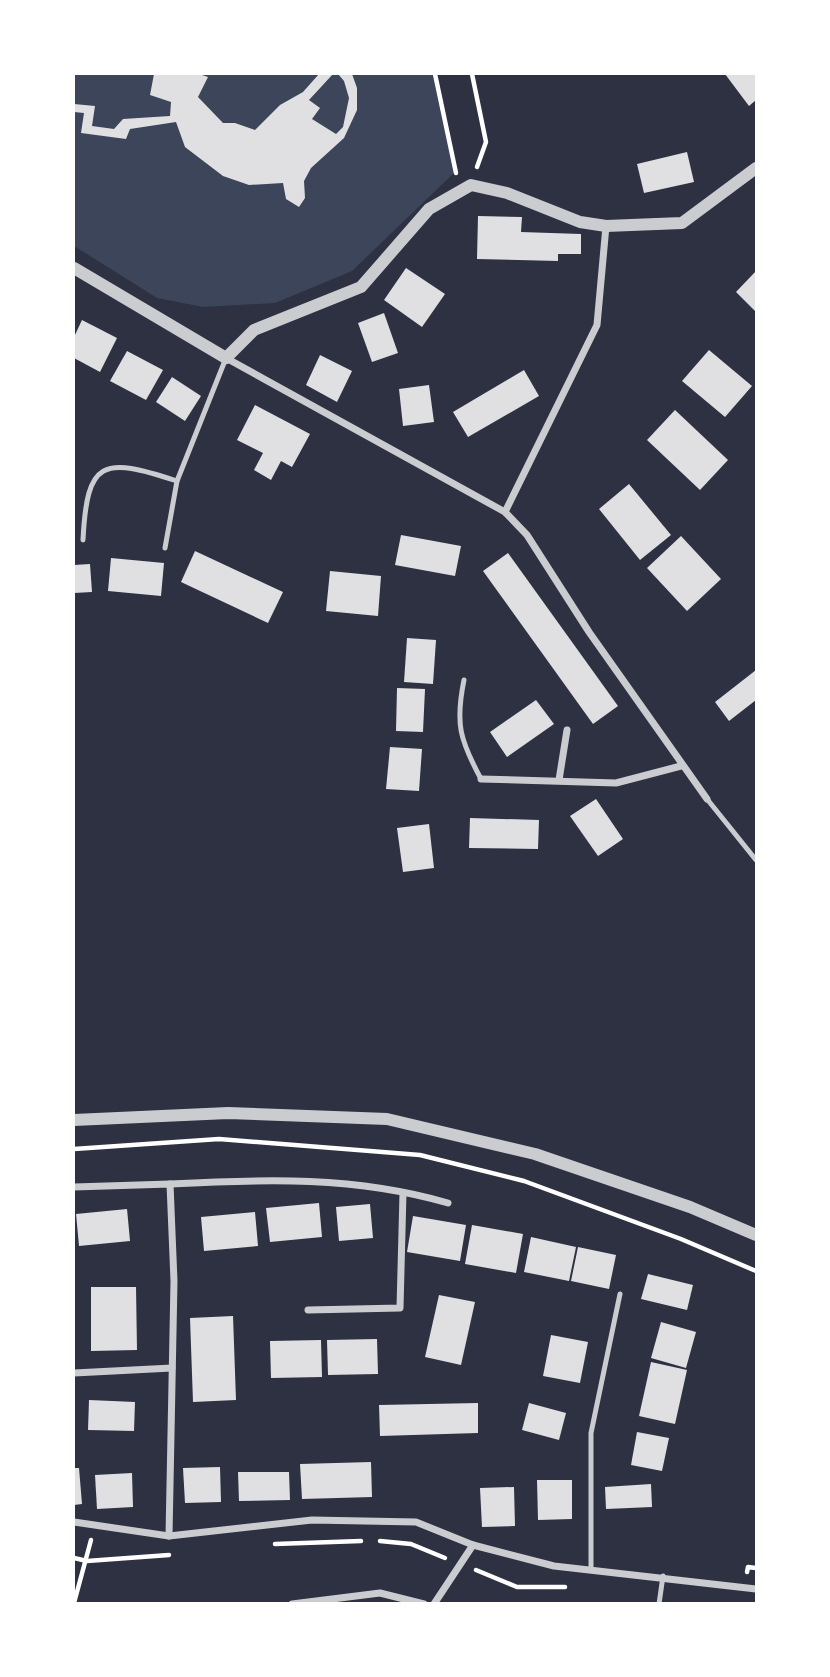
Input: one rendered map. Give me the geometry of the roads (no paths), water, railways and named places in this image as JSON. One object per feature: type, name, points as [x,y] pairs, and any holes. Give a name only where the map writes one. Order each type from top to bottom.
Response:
[{"type":"street","points":[[226,358],[254,330],[361,287],[429,209],[471,185],[507,193],[580,222],[606,226],[682,223],[757,168]]},
{"type":"street","points":[[505,512],[597,325],[606,226]]},
{"type":"street","points":[[74,268],[226,358],[505,512],[527,535],[681,766],[707,799]]},
{"type":"street","points":[[559,780],[567,730]]},
{"type":"street","points":[[481,779],[615,783],[681,766]]},
{"type":"street","points":[[74,1120],[228,1113],[387,1119],[535,1154],[690,1207],[757,1235]]},
{"type":"street","points":[[74,1187],[281,1178],[404,1193],[449,1203]]},
{"type":"street","points":[[169,1536],[174,1282],[170,1184]]},
{"type":"street","points":[[308,1310],[400,1308],[404,1193]]},
{"type":"street","points":[[74,1373],[172,1368]]},
{"type":"street","points":[[74,1522],[169,1536],[312,1520],[416,1521],[473,1545],[554,1566],[663,1576],[757,1589]]},
{"type":"street","points":[[434,1604],[473,1545]]},
{"type":"street","points":[[292,1604],[380,1593],[424,1604]]},
{"type":"lane","points":[[165,548],[177,481],[226,358]]},
{"type":"lane","points":[[83,540],[85,499],[89,486],[95,477],[108,468],[144,470],[177,481]]},
{"type":"lane","points":[[464,680],[458,708],[459,728],[463,743],[481,779]]},
{"type":"lane","points":[[707,799],[757,860]]},
{"type":"lane","points":[[591,1569],[592,1433],[620,1294]]},
{"type":"lane","points":[[659,1604],[663,1576]]}]
